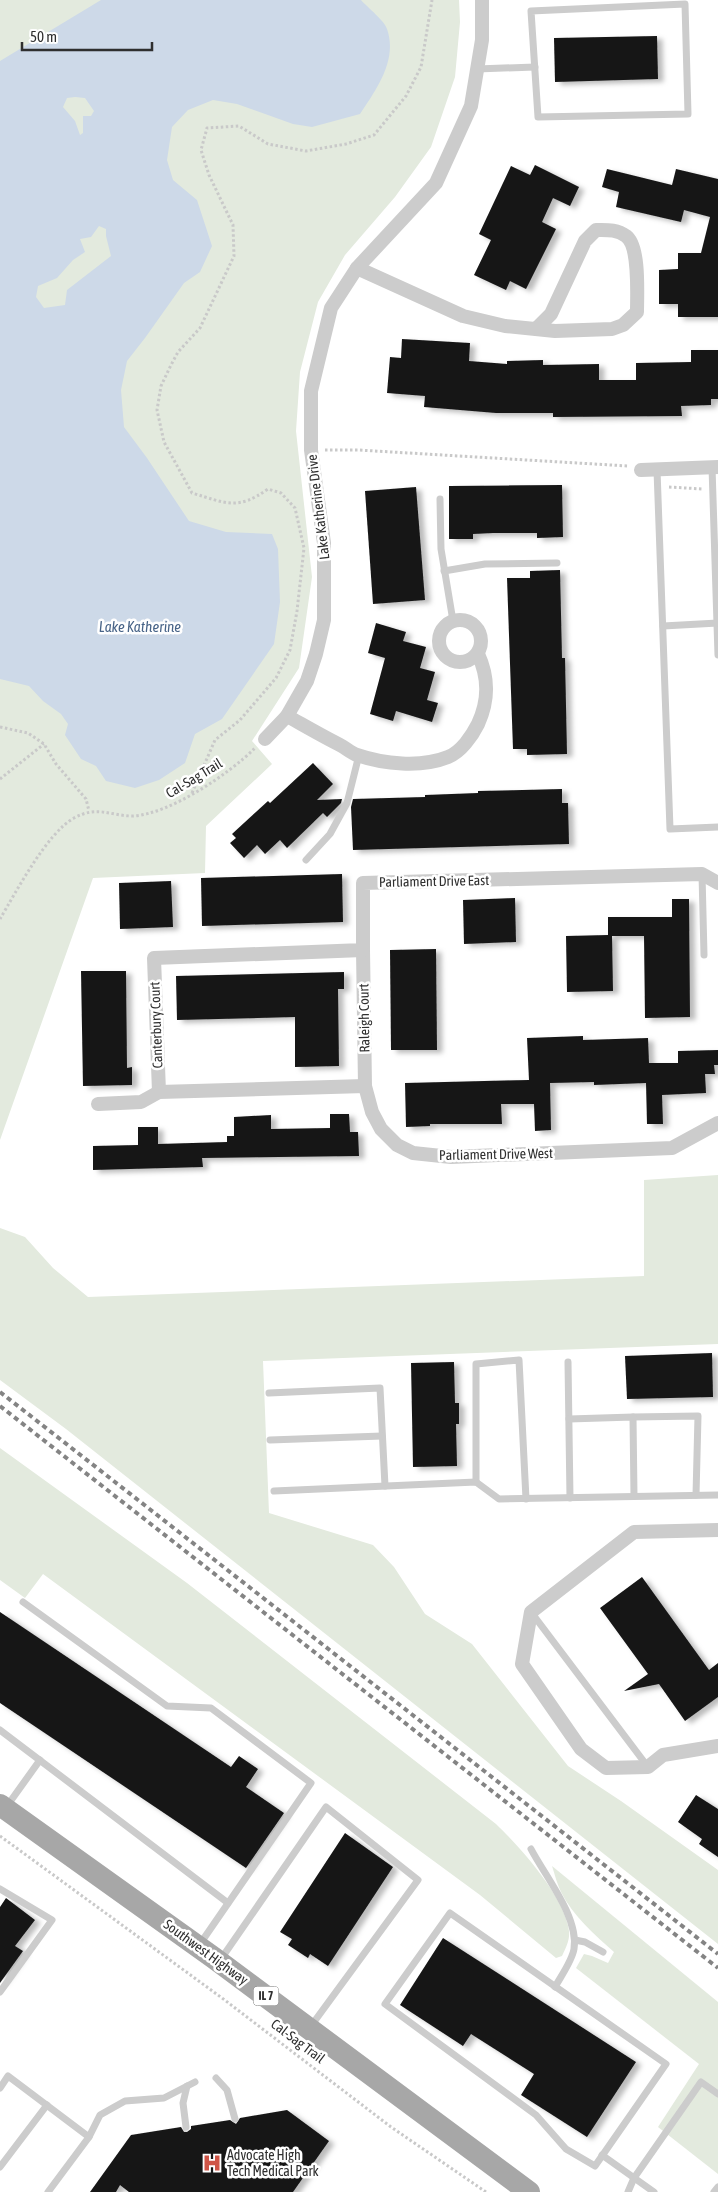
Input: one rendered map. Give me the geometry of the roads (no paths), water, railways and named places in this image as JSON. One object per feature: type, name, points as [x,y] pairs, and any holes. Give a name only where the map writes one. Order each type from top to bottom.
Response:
[{"type":"main road","name":"Southwest Highway","points":[[2,1810],[219,1961],[529,2192]]},
{"type":"street","name":"Lake Katherine Drive","points":[[265,739],[287,716],[307,680],[316,654],[324,620],[324,543],[311,450],[311,391],[332,308],[357,268],[436,183],[471,106],[482,40],[482,0]]},
{"type":"street","points":[[357,268],[464,316],[505,326],[555,331],[612,329],[623,325],[637,312],[635,250],[627,236],[613,230],[596,230],[585,241],[550,314],[536,329]]},
{"type":"street","points":[[638,470],[715,467]]},
{"type":"street","points":[[287,716],[359,755],[390,762],[413,763],[448,757],[461,748],[474,732],[484,711],[487,696],[486,676],[478,654],[482,641],[478,628],[467,620],[453,621],[442,630],[439,636],[441,651],[451,661],[466,662],[478,654]]},
{"type":"street","points":[[702,874],[718,883]]},
{"type":"street","name":"Parliament Drive East","points":[[363,950],[364,883],[702,874]]},
{"type":"street","name":"Canterbury Court","points":[[158,1092],[154,958],[363,950]]},
{"type":"street","name":"Raleigh Court","points":[[363,950],[366,1086]]},
{"type":"street","points":[[98,1104],[141,1102],[158,1092],[366,1086]]},
{"type":"street","name":"Parliament Drive West","points":[[366,1086],[372,1112],[381,1129],[398,1145],[413,1153],[430,1155],[460,1156],[672,1148],[718,1122]]},
{"type":"street","points":[[718,1530],[634,1532],[532,1612],[522,1664],[581,1750],[606,1768],[648,1767],[663,1755],[718,1746]]},
{"type":"lane","points":[[636,3],[684,4],[688,114],[538,117],[535,67],[531,10],[636,3]]},
{"type":"lane","points":[[477,69],[535,67]]},
{"type":"lane","points":[[715,467],[712,489],[718,655]]},
{"type":"lane","points":[[657,470],[670,829],[718,827]]},
{"type":"lane","points":[[440,499],[441,549],[453,621]]},
{"type":"lane","points":[[444,571],[484,564],[557,563]]},
{"type":"lane","points":[[663,626],[717,624]]},
{"type":"lane","points":[[306,860],[330,834],[347,803],[359,755]]},
{"type":"lane","points":[[702,874],[704,955]]},
{"type":"lane","points":[[476,1482],[476,1364],[518,1360],[526,1499]]},
{"type":"lane","points":[[568,1362],[570,1498]]},
{"type":"lane","points":[[269,1393],[380,1388],[384,1486]]},
{"type":"lane","points":[[569,1419],[698,1416],[696,1495]]},
{"type":"lane","points":[[633,1417],[634,1496]]},
{"type":"lane","points":[[270,1440],[382,1436]]},
{"type":"lane","points":[[274,1491],[476,1482],[500,1500],[718,1495]]},
{"type":"lane","points":[[23,1602],[168,1706],[211,1708],[311,1783],[198,1946]]},
{"type":"lane","points":[[532,1612],[648,1767]]},
{"type":"lane","points":[[0,1730],[228,1903]]},
{"type":"lane","points":[[2,1810],[40,1760]]},
{"type":"lane","points":[[219,1961],[326,1807],[418,1880],[309,2029]]},
{"type":"lane","points":[[531,1850],[563,1904],[572,1924],[575,1940],[574,1951],[555,1987]]},
{"type":"lane","points":[[0,1889],[52,1920],[0,1992]]},
{"type":"lane","points":[[450,1913],[555,1987],[666,2064],[595,2166],[566,2148],[536,2115],[385,2004],[450,1913]]},
{"type":"lane","points":[[575,1940],[585,1942],[603,1952]]},
{"type":"lane","points":[[0,2088],[8,2076],[89,2137]]},
{"type":"lane","points":[[216,2078],[227,2090],[235,2119]]},
{"type":"lane","points":[[48,2192],[89,2137],[100,2116],[125,2101],[164,2098],[195,2082]]},
{"type":"lane","points":[[628,2192],[634,2178],[701,2082],[718,2094]]},
{"type":"lane","points":[[186,2126],[183,2103],[187,2086]]},
{"type":"lane","points":[[0,2167],[47,2105]]},
{"type":"lane","points":[[602,2155],[654,2192]]},
{"type":"lane","points":[[714,2192],[718,2187]]},
{"type":"water","name":"Lake Katherine","points":[[101,0],[361,0],[386,26],[390,41],[388,63],[384,74],[360,114],[312,127],[293,124],[237,104],[213,100],[188,110],[172,127],[167,160],[173,180],[197,200],[212,246],[200,272],[184,283],[127,361],[121,390],[124,427],[189,521],[226,532],[272,534],[278,549],[280,602],[274,644],[222,719],[195,734],[185,763],[159,780],[135,788],[106,781],[96,766],[81,759],[65,735],[68,724],[61,714],[43,701],[29,686],[0,679],[0,61]],"holes":[[[67,98],[85,98],[94,111],[91,116],[83,116],[83,133],[80,135],[75,121],[63,107]],[[99,226],[106,229],[111,256],[67,290],[65,305],[44,308],[36,297],[38,286],[57,278],[73,260],[85,252],[80,239],[91,237]]]},
{"type":"railway","points":[[0,1392],[718,1954]]},
{"type":"railway","points":[[0,1406],[718,1968]]},
{"type":"place","name":"Advocate High Tech Medical Park","points":[[212,2163]]}]
